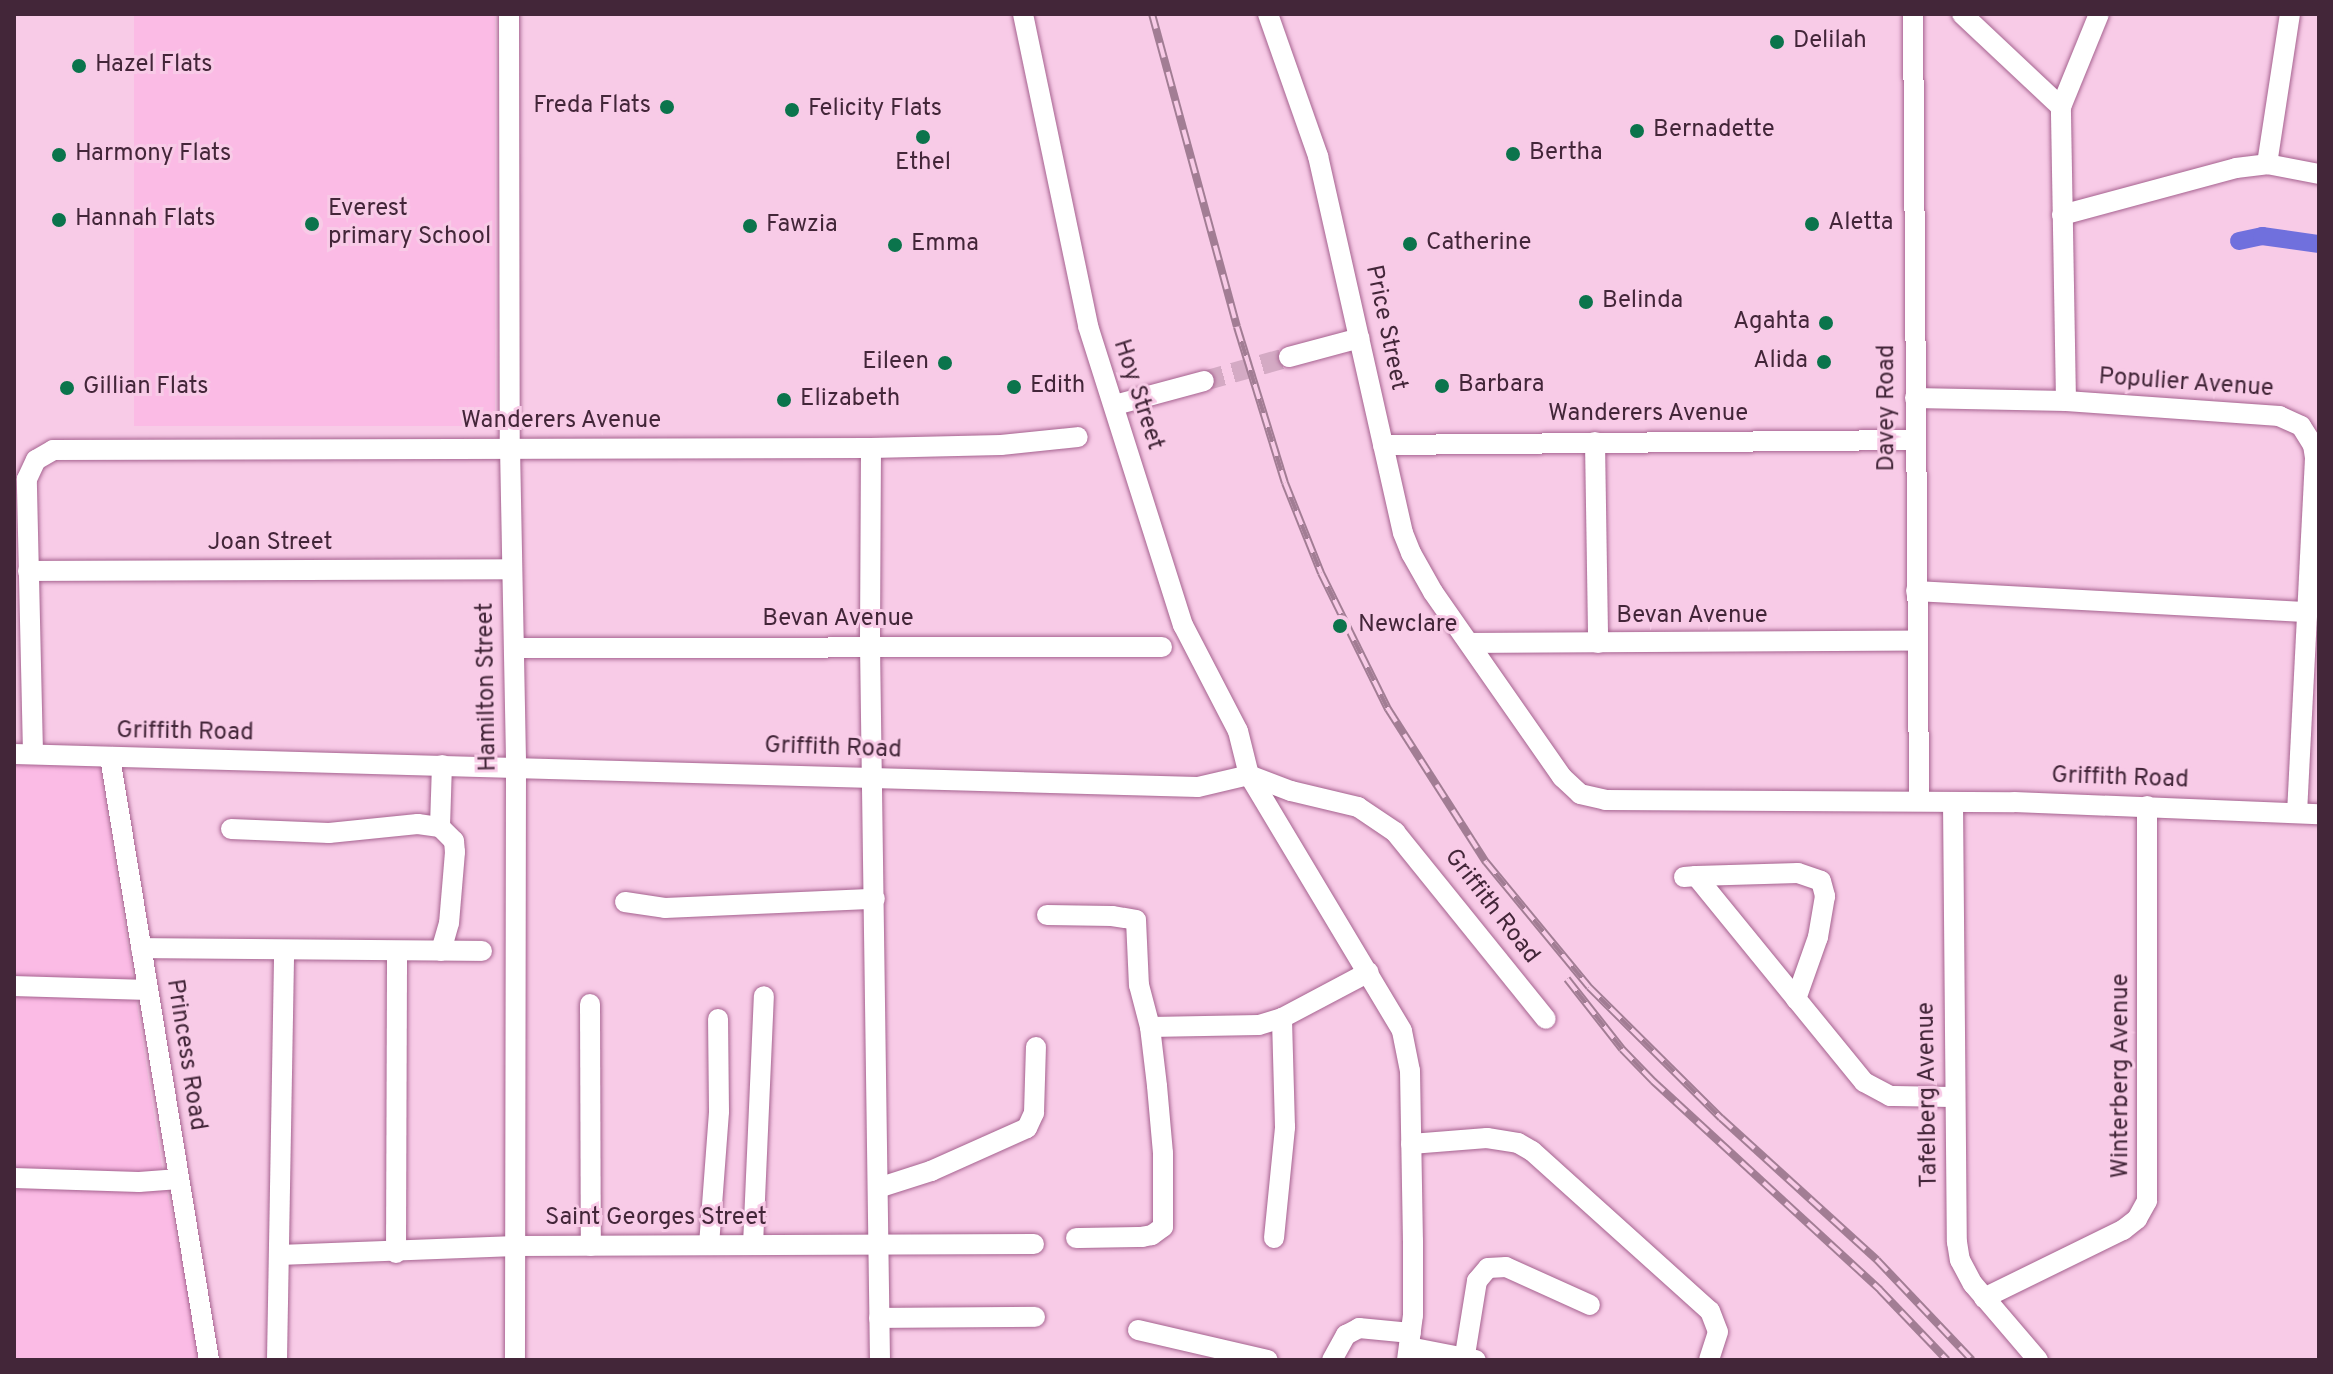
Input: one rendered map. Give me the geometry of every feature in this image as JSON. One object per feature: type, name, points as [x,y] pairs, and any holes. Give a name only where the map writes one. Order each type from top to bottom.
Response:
[{"type":"street","name":"Hamilton Street","points":[[509,14],[510,447],[516,766],[515,1360]]},
{"type":"street","name":"Hoy Street","points":[[1023,14],[1079,290],[1183,625],[1238,731],[1249,775],[1393,1012],[1407,1048],[1411,1144],[1409,1347]]},
{"type":"street","name":"Price Street","points":[[1268,14],[1318,156],[1383,445],[1411,553],[1470,643]]},
{"type":"street","name":"Davey Road","points":[[1913,14],[1915,641],[1919,801]]},
{"type":"street","points":[[1962,14],[2061,107]]},
{"type":"street","points":[[2066,401],[2061,107],[2099,14]]},
{"type":"street","points":[[2267,164],[2290,14]]},
{"type":"street","points":[[2062,215],[2236,168],[2267,164],[2319,174]]},
{"type":"street","points":[[1289,357],[1360,338]]},
{"type":"street","points":[[1115,405],[1204,381]]},
{"type":"street","name":"Populier Avenue","points":[[1915,398],[2066,401],[2279,416],[2301,426],[2313,445],[2315,458],[2297,811]]},
{"type":"street","name":"Wanderers Avenue","points":[[28,571],[27,479],[36,460],[53,450],[871,448],[1001,445],[1078,437]]},
{"type":"street","name":"Wanderers Avenue","points":[[1383,445],[1914,440]]},
{"type":"street","points":[[1595,442],[1598,643]]},
{"type":"street","points":[[871,448],[870,645],[880,1360]]},
{"type":"street","name":"Joan Street","points":[[28,571],[512,569]]},
{"type":"street","points":[[24,753],[28,571]]},
{"type":"street","points":[[1916,591],[2308,612]]},
{"type":"street","name":"Bevan Avenue","points":[[1470,643],[1915,641]]},
{"type":"street","name":"Griffith Road","points":[[1470,643],[1562,777],[1580,794],[1592,799],[1919,801],[2147,806],[2319,814]]},
{"type":"street","name":"Bevan Avenue","points":[[514,648],[870,645],[1162,647]]},
{"type":"street","name":"Griffith Road","points":[[24,753],[1198,787],[1249,775],[1291,791],[1358,807],[1395,832],[1546,1019]]},
{"type":"street","name":"Princess Road","points":[[110,757],[209,1360]]},
{"type":"street","points":[[440,827],[442,765]]},
{"type":"street","name":"Tafelberg Avenue","points":[[1953,802],[1957,1242],[1965,1272],[2038,1360]]},
{"type":"street","name":"Winterberg Avenue","points":[[1984,1298],[2123,1230],[2137,1219],[2147,1201],[2147,806]]},
{"type":"street","points":[[231,829],[329,833],[418,824],[440,827],[454,841],[455,852],[450,913],[441,951]]},
{"type":"street","points":[[1796,999],[1818,937],[1825,896],[1821,881],[1798,873],[1690,877],[1864,1082],[1878,1091],[1901,1098],[1955,1097]]},
{"type":"street","points":[[625,902],[665,908],[875,899]]},
{"type":"street","points":[[1047,915],[1112,916],[1136,920],[1139,985],[1150,1027],[1163,1153],[1163,1227],[1142,1237],[1076,1238]]},
{"type":"street","points":[[141,948],[482,951]]},
{"type":"street","points":[[277,1360],[284,950]]},
{"type":"street","points":[[396,1253],[397,952]]},
{"type":"street","points":[[1150,1027],[1259,1025],[1282,1018],[1369,972]]},
{"type":"street","points":[[14,986],[147,990]]},
{"type":"street","points":[[753,1245],[764,996]]},
{"type":"street","points":[[590,1004],[591,1246]]},
{"type":"street","points":[[1274,1238],[1285,1127],[1282,1018]]},
{"type":"street","points":[[709,1245],[719,1111],[718,1019]]},
{"type":"street","points":[[878,1188],[931,1171],[1027,1128],[1034,1113],[1036,1047]]},
{"type":"street","points":[[1411,1144],[1487,1138],[1518,1143],[1532,1151],[1710,1311],[1718,1332],[1709,1360]]},
{"type":"street","points":[[14,1178],[139,1182],[179,1179]]},
{"type":"street","name":"Saint Georges Street","points":[[279,1255],[396,1253],[516,1246],[1034,1244]]},
{"type":"street","points":[[1332,1360],[1346,1335],[1359,1328],[1409,1347],[1470,1358],[1477,1281],[1488,1268],[1506,1267],[1590,1305]]},
{"type":"street","points":[[879,1318],[1035,1317]]},
{"type":"street","points":[[1138,1330],[1268,1360]]},
{"type":"shaded area","name":"Everest primary School","points":[[134,16],[495,16],[495,426],[134,426]]},
{"type":"shaded area","points":[[14,752],[99,760],[163,1173],[203,1360],[14,1360]]},
{"type":"waterway","points":[[2239,241],[2262,236],[2319,244]]},
{"type":"tunnel","points":[[1204,381],[1289,357]]},
{"type":"railway","points":[[1152,14],[1237,327],[1285,483],[1321,573],[1388,709],[1486,862],[1589,987],[1721,1118],[1877,1260],[1972,1360]]},
{"type":"railway","points":[[1567,979],[1622,1049],[1653,1081],[1880,1290],[1947,1360]]},
{"type":"place","name":"Delilah","points":[[1777,42]]},
{"type":"place","name":"Hazel Flats","points":[[79,66]]},
{"type":"place","name":"Freda Flats","points":[[667,107]]},
{"type":"place","name":"Felicity Flats","points":[[792,110]]},
{"type":"place","name":"Bernadette","points":[[1637,131]]},
{"type":"place","name":"Ethel","points":[[923,137]]},
{"type":"place","name":"Bertha","points":[[1513,154]]},
{"type":"place","name":"Harmony Flats","points":[[59,155]]},
{"type":"place","name":"Hannah Flats","points":[[59,220]]},
{"type":"place","name":"Everest primary School","points":[[312,224]]},
{"type":"place","name":"Aletta","points":[[1812,224]]},
{"type":"place","name":"Fawzia","points":[[750,226]]},
{"type":"place","name":"Catherine","points":[[1410,244]]},
{"type":"place","name":"Emma","points":[[895,245]]},
{"type":"place","name":"Belinda","points":[[1586,302]]},
{"type":"place","name":"Agahta","points":[[1826,323]]},
{"type":"place","name":"Alida","points":[[1824,362]]},
{"type":"place","name":"Eileen","points":[[945,363]]},
{"type":"place","name":"Barbara","points":[[1442,386]]},
{"type":"place","name":"Edith","points":[[1014,387]]},
{"type":"place","name":"Gillian Flats","points":[[67,388]]},
{"type":"place","name":"Elizabeth","points":[[784,400]]},
{"type":"place","name":"Newclare","points":[[1340,626]]}]
